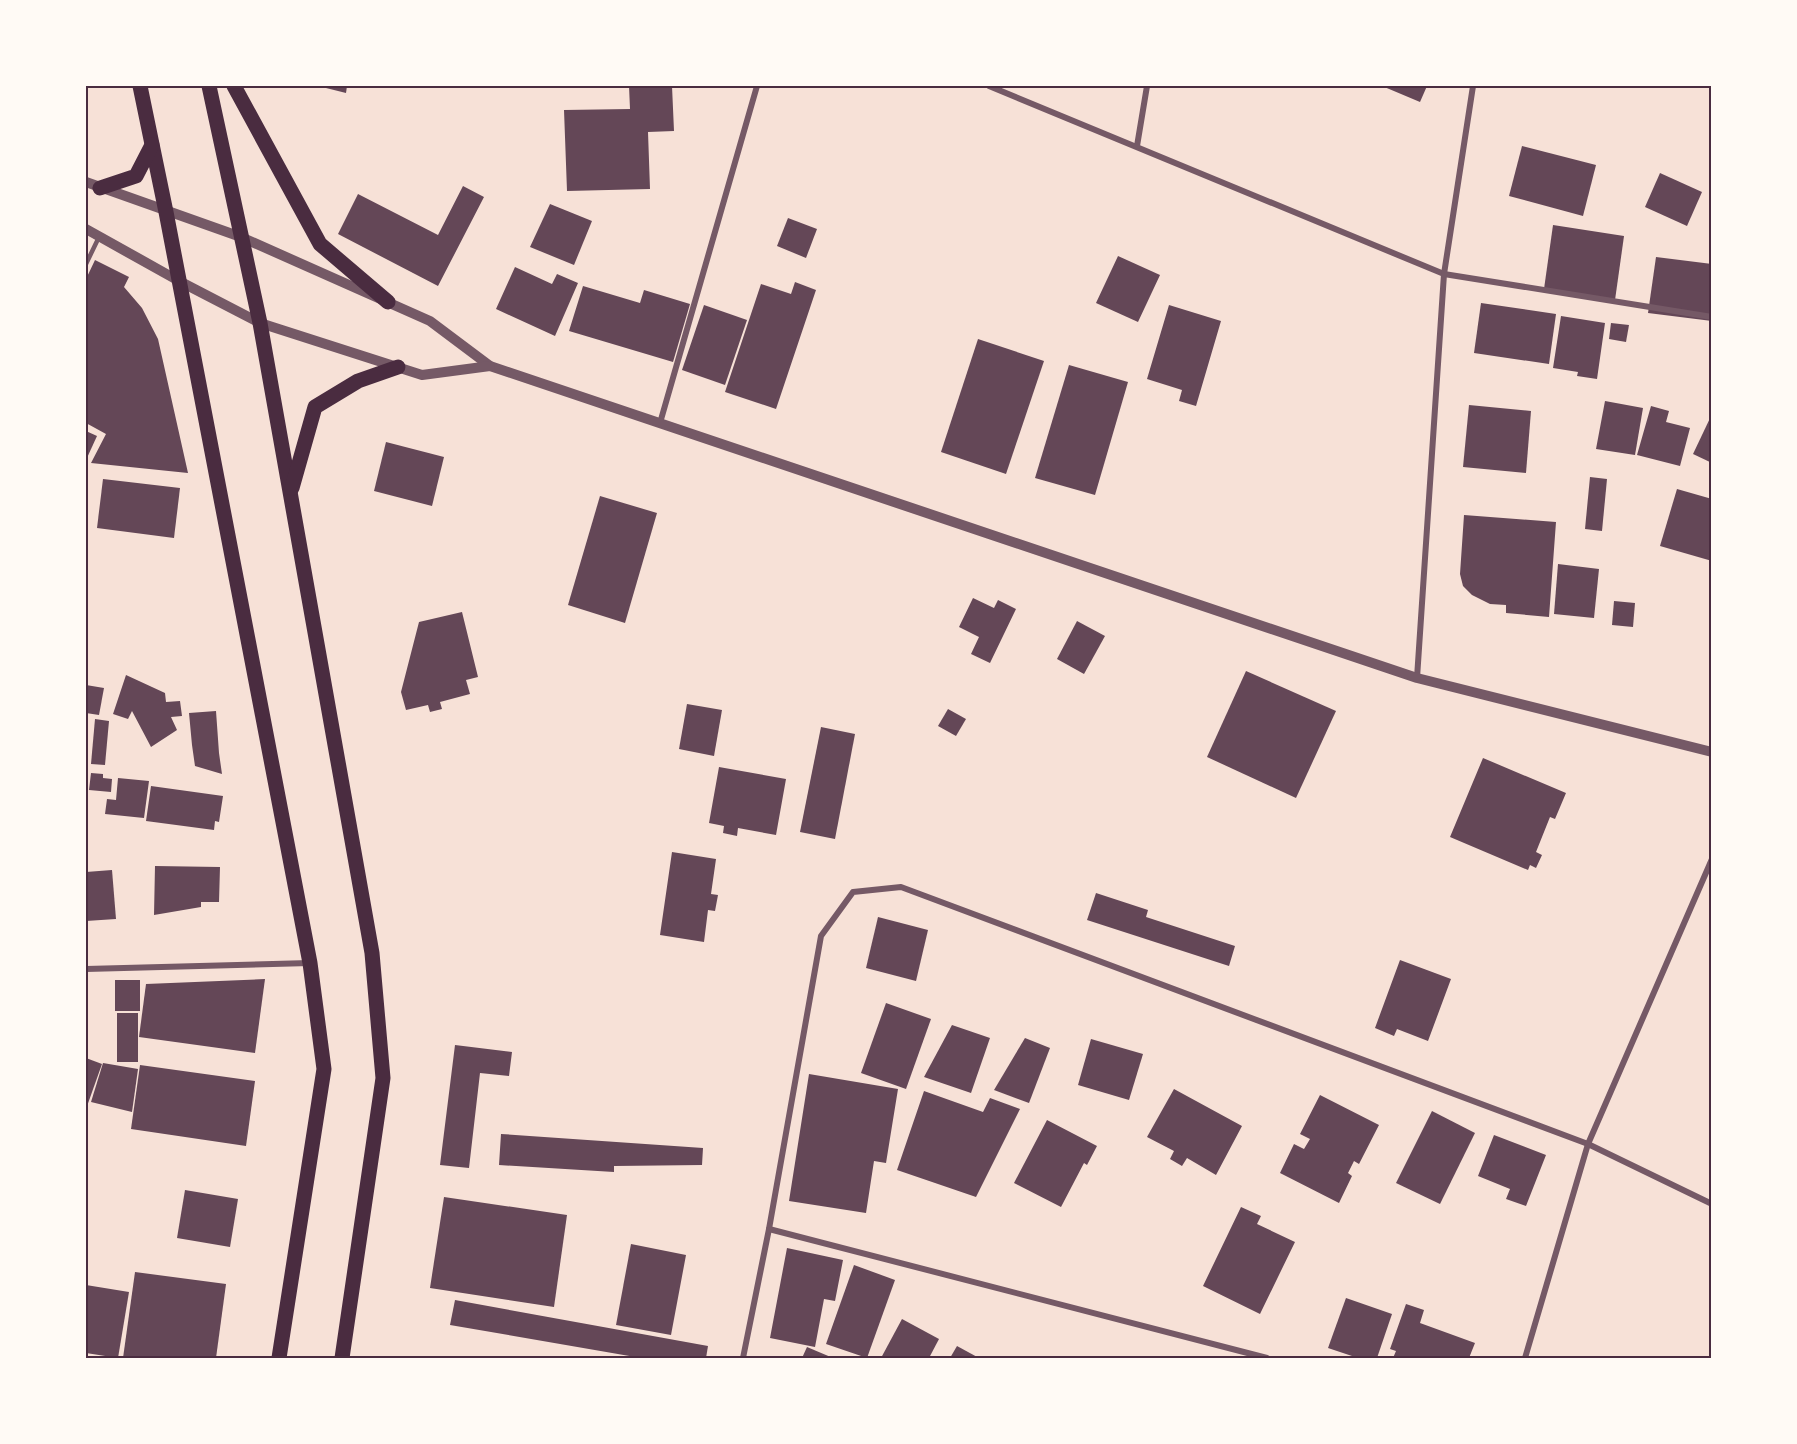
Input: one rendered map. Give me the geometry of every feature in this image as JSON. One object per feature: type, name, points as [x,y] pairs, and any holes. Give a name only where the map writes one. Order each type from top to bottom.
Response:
[{"type":"main road","points":[[140,86],[310,963],[324,1069],[279,1359]]},
{"type":"main road","points":[[209,86],[260,323],[372,952],[383,1078],[342,1359]]},
{"type":"main road","points":[[234,86],[321,244],[388,302]]},
{"type":"main road","points":[[93,185],[136,177],[152,145]]},
{"type":"main road","points":[[291,494],[315,406],[358,381],[398,367]]},
{"type":"street","points":[[660,423],[757,86]]},
{"type":"street","points":[[989,86],[1444,274],[1712,317]]},
{"type":"street","points":[[1137,146],[1147,86]]},
{"type":"street","points":[[1417,678],[1444,274],[1473,86]]},
{"type":"street","points":[[93,185],[241,237],[430,321],[490,366],[1417,678],[1712,752]]},
{"type":"street","points":[[86,229],[260,323],[422,375],[490,366]]},
{"type":"street","points":[[1525,1359],[1588,1144],[1712,859]]},
{"type":"street","points":[[743,1359],[769,1229],[821,936],[853,892],[901,886],[1588,1144],[1712,1204]]},
{"type":"street","points":[[86,969],[310,963]]},
{"type":"street","points":[[769,1229],[1267,1359]]},
{"type":"lane","points":[[86,264],[99,237]]},
{"type":"building","points":[[318,86],[347,86],[346,93]]},
{"type":"building","points":[[629,86],[672,86],[674,131],[648,132],[650,189],[567,191],[564,110],[630,109]]},
{"type":"building","points":[[1382,86],[1427,86],[1420,102]]},
{"type":"building","points":[[1522,146],[1596,165],[1583,216],[1509,196]]},
{"type":"building","points":[[1660,173],[1702,192],[1687,226],[1645,207]]},
{"type":"building","points":[[463,186],[484,197],[438,286],[338,234],[358,194],[438,235]]},
{"type":"building","points":[[550,204],[592,221],[574,265],[530,247]]},
{"type":"building","points":[[788,218],[817,229],[806,258],[777,246]]},
{"type":"building","points":[[1553,225],[1624,236],[1615,300],[1544,289]]},
{"type":"building","points":[[1118,256],[1160,275],[1138,322],[1096,303]]},
{"type":"building","points":[[1656,257],[1712,264],[1712,321],[1648,313]]},
{"type":"building","points":[[95,260],[129,277],[124,287],[142,308],[158,339],[188,473],[91,463],[106,434],[86,423],[86,279]]},
{"type":"building","points":[[515,267],[552,284],[557,274],[578,283],[555,336],[496,309]]},
{"type":"building","points":[[795,282],[816,290],[776,409],[725,392],[761,284],[791,294]]},
{"type":"building","points":[[583,286],[640,303],[644,290],[690,304],[673,362],[569,331]]},
{"type":"building","points":[[1481,303],[1556,314],[1549,364],[1474,353]]},
{"type":"building","points":[[704,305],[747,320],[725,385],[682,370]]},
{"type":"building","points":[[1169,305],[1221,321],[1196,406],[1179,401],[1182,390],[1147,379]]},
{"type":"building","points":[[1561,316],[1605,323],[1597,379],[1577,376],[1578,372],[1553,368]]},
{"type":"building","points":[[1611,323],[1629,325],[1626,342],[1609,339]]},
{"type":"building","points":[[978,339],[1044,361],[1006,474],[941,452]]},
{"type":"building","points":[[1069,365],[1128,382],[1095,495],[1035,478]]},
{"type":"building","points":[[1605,401],[1643,408],[1635,455],[1596,449]]},
{"type":"building","points":[[1469,405],[1531,411],[1526,473],[1463,467]]},
{"type":"building","points":[[1651,406],[1669,411],[1666,422],[1690,428],[1680,466],[1637,455]]},
{"type":"building","points":[[1712,414],[1712,463],[1693,454]]},
{"type":"building","points":[[86,431],[97,436],[86,460]]},
{"type":"building","points":[[386,442],[444,457],[432,506],[374,491]]},
{"type":"building","points":[[1590,477],[1607,479],[1602,531],[1585,529]]},
{"type":"building","points":[[103,479],[180,488],[174,538],[97,528]]},
{"type":"building","points":[[1677,489],[1712,499],[1712,561],[1660,546]]},
{"type":"building","points":[[600,496],[657,513],[625,623],[568,605]]},
{"type":"building","points":[[1464,515],[1556,522],[1549,617],[1506,613],[1506,605],[1490,604],[1472,595],[1463,586],[1460,574]]},
{"type":"building","points":[[1558,564],[1599,569],[1594,618],[1554,614]]},
{"type":"building","points":[[973,598],[994,608],[998,600],[1016,609],[990,663],[971,654],[979,637],[959,627]]},
{"type":"building","points":[[1614,601],[1635,603],[1633,627],[1612,625]]},
{"type":"building","points":[[462,612],[478,677],[466,680],[470,694],[440,702],[442,709],[430,712],[428,705],[406,710],[401,692],[419,622]]},
{"type":"building","points":[[1077,621],[1105,636],[1084,674],[1057,659]]},
{"type":"building","points":[[1246,671],[1336,711],[1296,798],[1207,757]]},
{"type":"building","points":[[126,675],[165,693],[166,702],[180,701],[182,716],[171,717],[177,730],[151,747],[132,711],[128,719],[113,714]]},
{"type":"building","points":[[86,685],[104,688],[99,715],[86,713]]},
{"type":"building","points":[[687,704],[722,710],[714,756],[679,749]]},
{"type":"building","points":[[948,709],[966,719],[956,736],[938,726]]},
{"type":"building","points":[[216,711],[222,774],[195,766],[192,745],[189,713]]},
{"type":"building","points":[[95,719],[109,721],[105,765],[91,764]]},
{"type":"building","points":[[821,727],[855,734],[835,839],[800,832]]},
{"type":"building","points":[[1483,758],[1566,793],[1555,819],[1550,817],[1536,852],[1542,855],[1536,868],[1530,865],[1528,870],[1450,837]]},
{"type":"building","points":[[719,767],[786,779],[776,835],[738,828],[737,836],[723,833],[724,826],[709,823]]},
{"type":"building","points":[[91,773],[103,774],[103,778],[112,779],[111,792],[89,790]]},
{"type":"building","points":[[118,778],[149,781],[144,818],[105,814],[107,799],[116,800]]},
{"type":"building","points":[[151,786],[223,796],[219,822],[215,821],[214,830],[146,821]]},
{"type":"building","points":[[672,852],[716,859],[711,894],[718,895],[715,911],[708,910],[704,942],[660,935]]},
{"type":"building","points":[[155,866],[220,867],[219,902],[201,902],[201,907],[154,915]]},
{"type":"building","points":[[112,870],[116,919],[86,921],[86,872]]},
{"type":"building","points":[[1096,893],[1148,910],[1146,917],[1235,946],[1229,966],[1087,920]]},
{"type":"building","points":[[878,917],[928,930],[916,981],[866,968]]},
{"type":"building","points":[[1400,960],[1451,979],[1428,1041],[1397,1029],[1394,1036],[1375,1028]]},
{"type":"building","points":[[265,979],[255,1053],[139,1037],[146,984]]},
{"type":"building","points":[[115,980],[140,980],[140,1011],[115,1011]]},
{"type":"building","points":[[886,1003],[931,1019],[906,1089],[861,1073]]},
{"type":"building","points":[[117,1013],[138,1013],[138,1062],[117,1062]]},
{"type":"building","points":[[952,1025],[990,1038],[971,1093],[924,1077]]},
{"type":"building","points":[[1025,1038],[1050,1048],[1029,1103],[994,1090]]},
{"type":"building","points":[[1091,1039],[1143,1054],[1129,1100],[1078,1085]]},
{"type":"building","points":[[455,1045],[512,1052],[509,1076],[480,1073],[469,1168],[440,1165]]},
{"type":"building","points":[[86,1058],[102,1064],[86,1109]]},
{"type":"building","points":[[103,1063],[138,1069],[132,1112],[91,1102]]},
{"type":"building","points":[[140,1065],[255,1081],[246,1146],[131,1129]]},
{"type":"building","points":[[809,1074],[898,1089],[886,1163],[874,1161],[866,1213],[789,1201]]},
{"type":"building","points":[[1174,1089],[1242,1126],[1216,1175],[1187,1158],[1182,1166],[1170,1159],[1174,1151],[1147,1137]]},
{"type":"building","points":[[924,1091],[983,1112],[990,1098],[1020,1109],[976,1197],[897,1170]]},
{"type":"building","points":[[1320,1095],[1379,1125],[1359,1164],[1354,1161],[1348,1173],[1352,1176],[1339,1203],[1280,1173],[1294,1144],[1304,1149],[1310,1139],[1300,1134]]},
{"type":"building","points":[[1432,1111],[1475,1133],[1440,1204],[1396,1183]]},
{"type":"building","points":[[1047,1120],[1097,1146],[1087,1165],[1084,1163],[1061,1207],[1014,1183]]},
{"type":"building","points":[[501,1134],[703,1148],[702,1165],[614,1166],[614,1172],[499,1165]]},
{"type":"building","points":[[1494,1135],[1546,1155],[1526,1206],[1506,1199],[1510,1189],[1478,1176]]},
{"type":"building","points":[[185,1190],[238,1199],[230,1247],[177,1238]]},
{"type":"building","points":[[444,1197],[567,1215],[554,1307],[430,1288]]},
{"type":"building","points":[[1241,1207],[1261,1216],[1257,1224],[1295,1242],[1260,1314],[1203,1286]]},
{"type":"building","points":[[631,1244],[686,1255],[671,1335],[616,1325]]},
{"type":"building","points":[[787,1248],[843,1260],[835,1301],[824,1299],[815,1347],[770,1338]]},
{"type":"building","points":[[854,1265],[895,1280],[867,1358],[826,1344]]},
{"type":"building","points":[[135,1272],[226,1284],[216,1358],[123,1358]]},
{"type":"building","points":[[86,1285],[129,1292],[118,1358],[86,1353]]},
{"type":"building","points":[[1346,1298],[1392,1314],[1377,1358],[1358,1358],[1328,1348]]},
{"type":"building","points":[[455,1300],[708,1346],[706,1358],[641,1358],[450,1325]]},
{"type":"building","points":[[1406,1304],[1424,1310],[1420,1323],[1475,1343],[1469,1358],[1393,1358],[1396,1351],[1390,1349]]},
{"type":"building","points":[[902,1319],[939,1339],[929,1358],[881,1358]]},
{"type":"building","points":[[957,1346],[979,1358],[950,1358]]},
{"type":"building","points":[[807,1347],[833,1358],[802,1358]]}]
